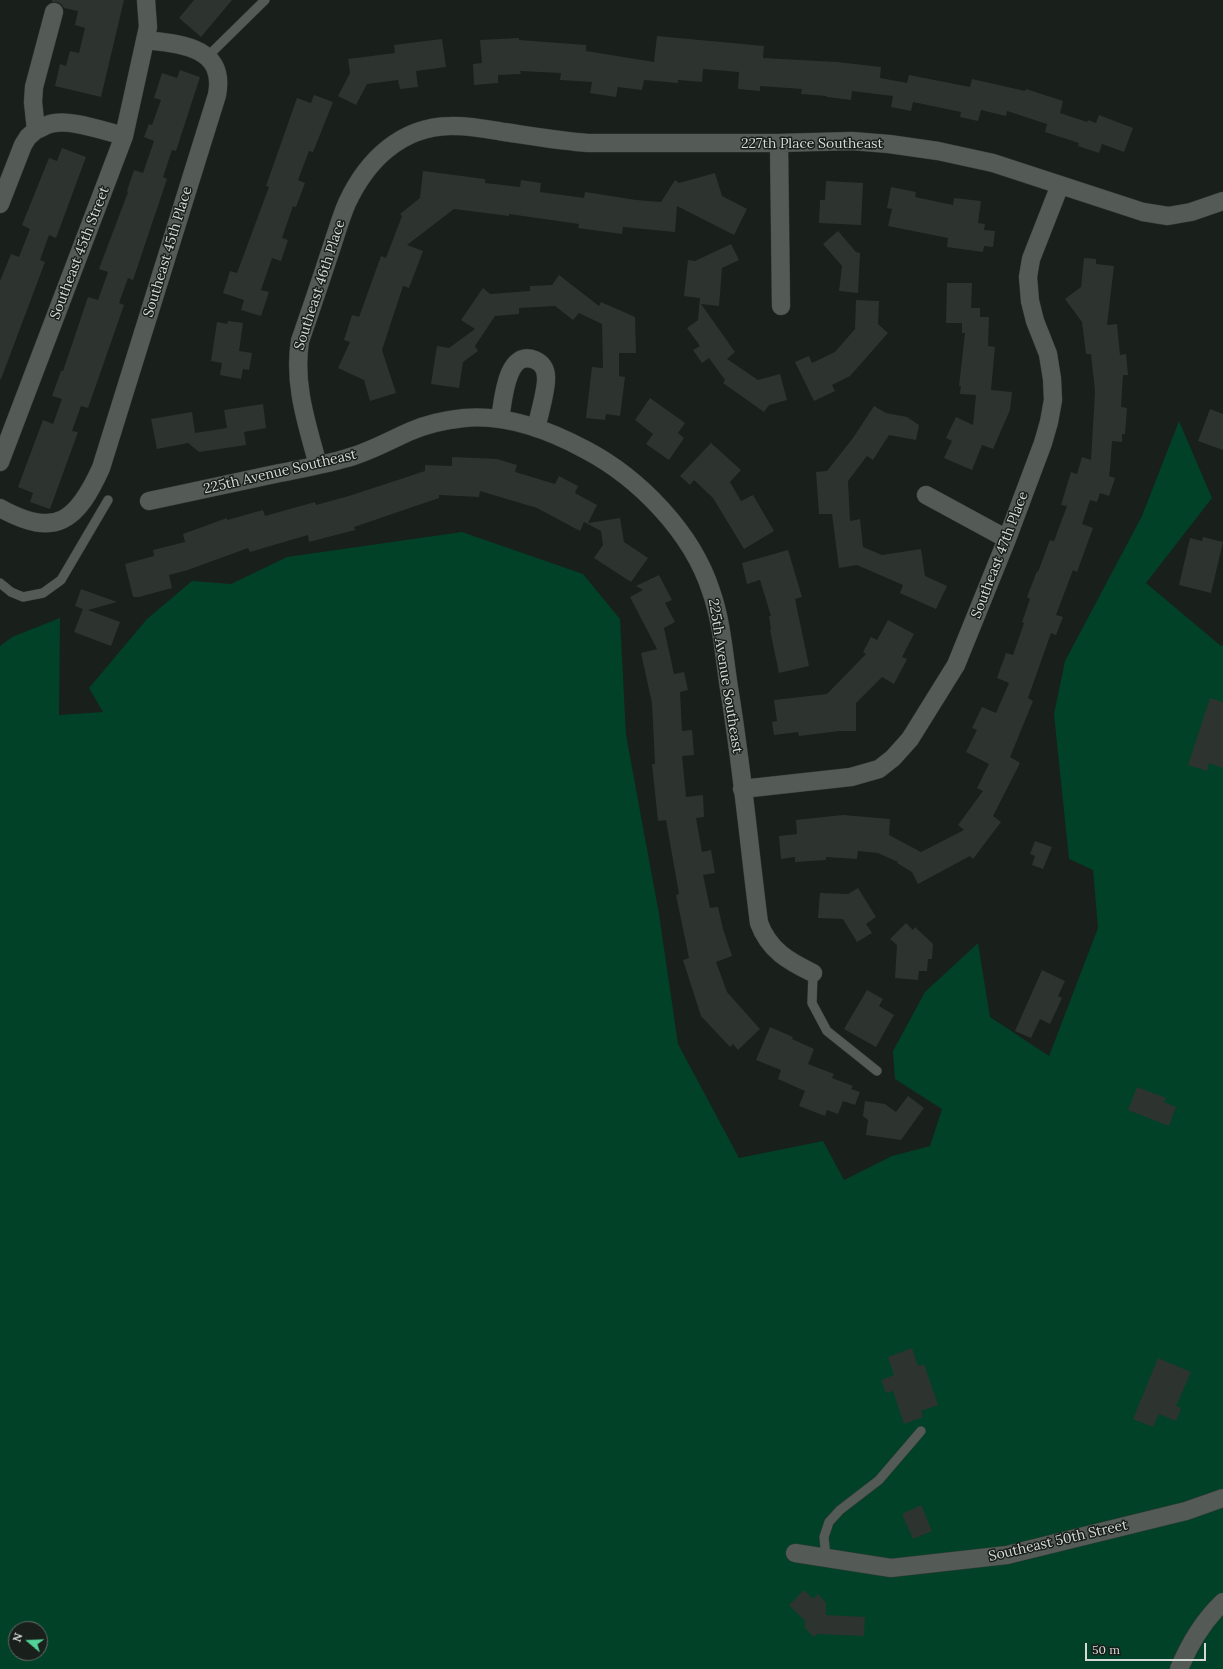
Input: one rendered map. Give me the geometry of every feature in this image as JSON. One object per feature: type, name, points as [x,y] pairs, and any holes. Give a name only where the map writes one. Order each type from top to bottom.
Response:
[{"type":"street","name":"Southeast 45th Street","points":[[0,462],[124,136],[146,40],[148,27],[146,0]]},
{"type":"street","points":[[36,130],[33,102],[34,88],[54,12]]},
{"type":"street","name":"Southeast 45th Place","points":[[0,508],[24,520],[37,523],[52,523],[68,518],[80,506],[90,491],[101,468],[217,95],[219,77],[216,68],[207,57],[190,47],[146,40]]},
{"type":"street","points":[[0,204],[23,145],[28,137],[36,130],[48,124],[62,123],[94,128],[124,136]]},
{"type":"street","name":"227th Place Southeast","points":[[414,133],[432,128],[450,126],[472,127],[559,141],[588,143],[852,142],[889,144],[938,151],[993,163],[1144,212],[1168,216],[1191,212],[1223,201]]},
{"type":"street","name":"Southeast 46th Place","points":[[318,465],[299,392],[297,358],[300,341],[347,204],[358,181],[370,165],[385,151],[414,133]]},
{"type":"street","points":[[779,143],[781,306]]},
{"type":"street","name":"Southeast 47th Place","points":[[742,789],[851,778],[879,769],[893,758],[910,739],[956,665],[1007,539],[1043,443],[1049,422],[1053,400],[1048,354],[1035,321],[1030,302],[1028,277],[1031,259],[1060,185]]},
{"type":"street","points":[[500,419],[509,374],[514,365],[520,360],[530,358],[544,367],[547,377],[536,428]]},
{"type":"street","name":"225th Avenue Southeast","points":[[149,501],[349,458],[383,445],[412,430],[437,422],[484,417],[500,419],[536,428],[566,440],[605,460],[642,488],[672,521],[695,556],[711,590],[720,628],[735,724],[759,923],[763,935],[770,945],[782,956],[812,973]]},
{"type":"street","points":[[926,495],[1007,539]]},
{"type":"street","name":"Southeast 50th Street","points":[[795,1553],[891,1568],[1007,1555],[1186,1511],[1223,1498]]},
{"type":"street","points":[[1179,1669],[1201,1629],[1223,1602]]},
{"type":"lane","points":[[207,57],[266,0]]},
{"type":"lane","points":[[0,583],[11,592],[23,597],[43,593],[61,580],[108,500]]},
{"type":"lane","points":[[812,973],[812,1002],[827,1031],[877,1071]]},
{"type":"lane","points":[[826,1558],[824,1537],[829,1522],[840,1510],[879,1480],[921,1431]]},
{"type":"green space","points":[[1179,421],[1212,498],[1146,583],[1221,646],[1223,645],[1223,1669],[0,1669],[0,646],[12,637],[60,618],[59,715],[103,712],[89,688],[147,619],[192,581],[231,584],[287,557],[462,532],[583,574],[620,619],[626,735],[659,914],[678,1044],[739,1158],[823,1141],[844,1180],[892,1156],[930,1146],[942,1109],[895,1079],[893,1051],[925,992],[978,943],[990,1017],[1049,1056],[1098,928],[1093,870],[1069,859],[1054,714],[1065,661],[1142,516]]},
{"type":"building","points":[[52,0],[124,0],[101,97],[55,86],[60,64],[66,66],[70,51],[79,53],[85,28],[75,25],[78,11],[64,8],[57,2],[52,2]]},
{"type":"building","points":[[194,0],[232,0],[201,37],[179,18]]},
{"type":"building","points":[[657,36],[764,46],[763,58],[837,62],[881,67],[880,78],[907,83],[909,75],[970,87],[972,79],[1025,91],[1026,89],[1063,101],[1060,113],[1087,122],[1088,120],[1096,123],[1099,115],[1133,128],[1124,152],[1102,144],[1099,153],[1078,146],[1079,143],[1045,132],[1047,124],[1007,111],[1006,116],[981,110],[978,121],[960,117],[961,112],[913,102],[911,111],[891,107],[893,96],[852,91],[851,100],[801,94],[802,89],[760,86],[760,91],[738,89],[739,72],[703,69],[702,82],[678,80],[678,83],[644,80],[642,90],[618,87],[616,97],[590,93],[592,82],[560,80],[561,73],[520,71],[521,74],[498,75],[498,83],[474,85],[473,64],[482,63],[480,40],[519,38],[519,40],[586,45],[586,51],[654,62]]},
{"type":"building","points":[[442,39],[446,67],[416,71],[418,87],[400,89],[398,80],[367,84],[356,105],[338,96],[350,73],[348,59],[395,53],[394,45]]},
{"type":"building","points":[[180,70],[200,77],[176,151],[172,150],[163,177],[167,179],[133,280],[128,278],[119,303],[124,305],[88,408],[81,406],[72,431],[78,432],[50,509],[30,502],[33,493],[18,487],[43,420],[53,424],[62,399],[52,396],[61,371],[63,371],[88,297],[98,300],[108,272],[99,269],[128,192],[127,191],[134,170],[143,173],[154,141],[144,137],[149,124],[152,125],[161,100],[154,98],[162,73],[177,78]]},
{"type":"building","points":[[314,95],[333,102],[313,152],[309,151],[298,180],[305,183],[296,207],[293,206],[282,238],[288,240],[281,261],[272,258],[261,290],[269,292],[261,316],[241,310],[244,300],[223,293],[230,271],[237,273],[269,187],[266,186],[297,98],[311,103]]},
{"type":"building","points":[[62,148],[86,157],[56,238],[49,235],[40,260],[45,262],[0,379],[0,281],[11,254],[19,257],[30,229],[22,225],[49,158],[57,161]]},
{"type":"building","points":[[423,171],[485,179],[485,183],[520,187],[521,180],[541,183],[540,192],[584,198],[585,192],[636,200],[661,202],[675,180],[679,183],[715,173],[722,196],[747,209],[734,235],[677,206],[675,232],[623,227],[622,234],[578,228],[579,224],[509,214],[509,216],[454,209],[407,245],[423,251],[409,288],[403,286],[382,350],[396,393],[370,401],[364,380],[338,368],[350,342],[344,340],[352,315],[359,317],[381,256],[386,258],[402,216],[400,214],[420,198]]},
{"type":"building","points":[[826,181],[863,183],[861,225],[819,223],[820,200],[825,200]]},
{"type":"building","points":[[891,187],[916,192],[915,197],[953,205],[954,198],[981,201],[978,223],[985,224],[984,230],[995,231],[993,247],[984,246],[983,252],[947,247],[948,238],[888,226],[892,209],[887,208]]},
{"type":"building","points":[[838,231],[856,252],[860,253],[858,293],[839,291],[842,266],[823,244]]},
{"type":"building","points":[[731,244],[739,260],[722,268],[719,306],[701,304],[735,352],[727,359],[758,380],[780,374],[787,400],[769,405],[764,412],[723,383],[725,380],[709,358],[702,363],[693,350],[700,346],[687,328],[698,320],[700,298],[684,296],[688,260],[695,261]]},
{"type":"building","points":[[1084,258],[1096,259],[1096,264],[1114,266],[1107,325],[1117,324],[1120,355],[1126,354],[1128,375],[1123,375],[1121,407],[1127,408],[1125,434],[1122,434],[1122,442],[1112,441],[1109,476],[1115,478],[1109,496],[1100,493],[1097,502],[1090,500],[1082,524],[1093,528],[1077,572],[1073,570],[1056,615],[1063,617],[1056,635],[1051,633],[1028,698],[1033,701],[1010,757],[1020,763],[993,816],[1001,822],[973,859],[970,856],[918,884],[912,872],[897,863],[898,862],[878,853],[858,851],[857,859],[826,857],[826,860],[795,862],[795,857],[781,859],[779,836],[797,834],[796,820],[843,815],[890,819],[889,835],[921,852],[964,830],[958,825],[983,791],[977,788],[989,764],[966,752],[977,730],[972,728],[982,707],[996,713],[1009,683],[997,678],[1006,653],[1013,655],[1024,623],[1022,622],[1030,599],[1027,597],[1050,540],[1054,541],[1067,506],[1061,505],[1071,472],[1077,474],[1082,457],[1091,460],[1095,391],[1091,354],[1086,354],[1082,322],[1065,299],[1081,287]]},
{"type":"building","points":[[559,275],[599,306],[601,302],[635,317],[636,353],[619,353],[619,376],[625,377],[620,416],[606,414],[605,420],[586,418],[592,367],[603,368],[602,324],[579,313],[573,320],[555,306],[519,308],[519,314],[495,316],[475,346],[478,351],[463,362],[459,388],[431,384],[437,346],[449,348],[475,329],[461,320],[483,288],[490,294],[530,291],[530,286],[552,285]]},
{"type":"building","points":[[947,283],[972,283],[971,308],[980,308],[980,317],[989,317],[988,346],[995,347],[991,390],[1012,392],[1010,410],[993,449],[982,445],[972,470],[944,458],[952,441],[946,438],[956,417],[973,425],[976,395],[960,394],[961,386],[959,386],[965,333],[962,333],[962,323],[946,323]]},
{"type":"building","points":[[856,300],[879,301],[878,324],[888,333],[850,376],[832,385],[835,391],[814,401],[795,362],[809,356],[812,363],[835,352],[855,329]]},
{"type":"building","points":[[228,321],[243,323],[239,351],[252,353],[249,370],[243,369],[241,379],[220,375],[222,363],[211,361],[217,322],[227,324]]},
{"type":"building","points":[[650,398],[685,423],[678,433],[684,438],[669,460],[646,444],[653,434],[635,420]]},
{"type":"building","points":[[263,404],[266,428],[244,432],[246,445],[199,452],[188,443],[157,449],[151,419],[192,412],[195,433],[227,428],[224,410]]},
{"type":"building","points":[[874,406],[886,413],[907,417],[919,425],[916,440],[889,435],[873,460],[867,456],[848,481],[850,521],[860,519],[863,547],[882,555],[921,549],[925,576],[947,586],[936,609],[900,593],[903,585],[857,565],[839,568],[832,514],[819,514],[816,472],[827,471],[853,438]]},
{"type":"building","points":[[1210,409],[1223,414],[1223,450],[1198,441]]},
{"type":"building","points":[[711,443],[741,470],[730,482],[741,501],[753,495],[774,531],[744,549],[713,498],[694,480],[690,485],[680,476]]},
{"type":"building","points":[[452,457],[497,459],[517,465],[515,472],[555,484],[559,476],[578,486],[575,493],[597,505],[588,523],[620,518],[624,542],[648,558],[631,582],[594,558],[603,545],[601,531],[584,522],[580,531],[537,508],[480,491],[479,497],[439,495],[439,498],[354,527],[355,530],[309,542],[308,535],[250,552],[248,548],[188,570],[169,575],[172,588],[139,597],[133,597],[125,564],[154,556],[153,550],[185,542],[183,534],[227,518],[227,520],[263,510],[265,516],[315,502],[316,505],[349,496],[425,471],[425,465],[452,466]]},
{"type":"building","points":[[1203,537],[1223,542],[1211,593],[1179,585],[1190,538],[1202,541]]},
{"type":"building","points":[[788,550],[802,597],[795,599],[809,666],[779,673],[770,630],[769,616],[771,616],[760,580],[747,584],[742,563]]},
{"type":"building","points":[[659,575],[672,600],[665,603],[675,622],[664,628],[674,674],[684,672],[688,690],[680,692],[682,731],[692,730],[694,755],[682,756],[686,797],[703,795],[704,817],[696,818],[702,852],[711,850],[715,873],[703,875],[710,908],[718,907],[723,929],[732,956],[716,962],[727,992],[760,1029],[738,1050],[733,1044],[730,1047],[701,1016],[683,960],[689,958],[676,895],[679,894],[666,820],[658,821],[652,764],[655,764],[652,703],[641,653],[657,649],[630,597],[643,590],[636,586]]},
{"type":"building","points":[[81,589],[117,602],[88,610],[120,622],[111,646],[74,632],[83,609],[75,606]]},
{"type":"building","points":[[888,620],[914,634],[902,657],[907,659],[894,684],[882,677],[856,703],[856,731],[839,731],[799,736],[798,732],[774,735],[772,722],[777,721],[774,700],[827,694],[866,654],[863,652],[871,637],[877,640]]},
{"type":"building","points":[[1210,698],[1223,702],[1223,768],[1209,763],[1207,771],[1188,765]]},
{"type":"building","points":[[1035,841],[1052,847],[1043,869],[1032,865],[1035,856],[1030,854]]},
{"type":"building","points":[[858,888],[876,917],[866,924],[872,933],[857,942],[843,919],[818,918],[820,893],[848,894]]},
{"type":"building","points":[[906,923],[913,930],[915,927],[933,944],[932,959],[928,959],[927,971],[919,971],[918,980],[895,978],[897,945],[890,939]]},
{"type":"building","points":[[1042,970],[1065,981],[1058,996],[1062,998],[1050,1024],[1040,1019],[1031,1038],[1015,1031]]},
{"type":"building","points":[[867,990],[883,999],[879,1006],[894,1015],[876,1047],[844,1029]]},
{"type":"building","points":[[770,1027],[793,1037],[792,1039],[814,1049],[808,1064],[834,1074],[832,1078],[853,1086],[851,1089],[860,1092],[855,1105],[843,1101],[838,1114],[827,1110],[825,1116],[799,1106],[805,1091],[778,1079],[781,1070],[756,1060]]},
{"type":"building","points":[[1137,1087],[1166,1098],[1164,1102],[1176,1107],[1169,1126],[1128,1110]]},
{"type":"building","points":[[908,1096],[924,1108],[901,1140],[866,1135],[868,1120],[863,1116],[865,1101],[885,1104],[896,1112]]},
{"type":"building","points":[[912,1348],[918,1366],[924,1364],[938,1405],[921,1411],[923,1417],[904,1424],[893,1391],[886,1393],[881,1380],[894,1375],[888,1357]]},
{"type":"building","points":[[1158,1358],[1191,1372],[1176,1406],[1181,1408],[1176,1421],[1159,1414],[1153,1427],[1133,1419]]},
{"type":"building","points":[[921,1505],[932,1531],[913,1539],[902,1514]]},
{"type":"building","points":[[804,1590],[813,1599],[818,1594],[826,1603],[826,1615],[865,1617],[864,1636],[817,1634],[814,1637],[805,1628],[805,1621],[789,1605]]}]
